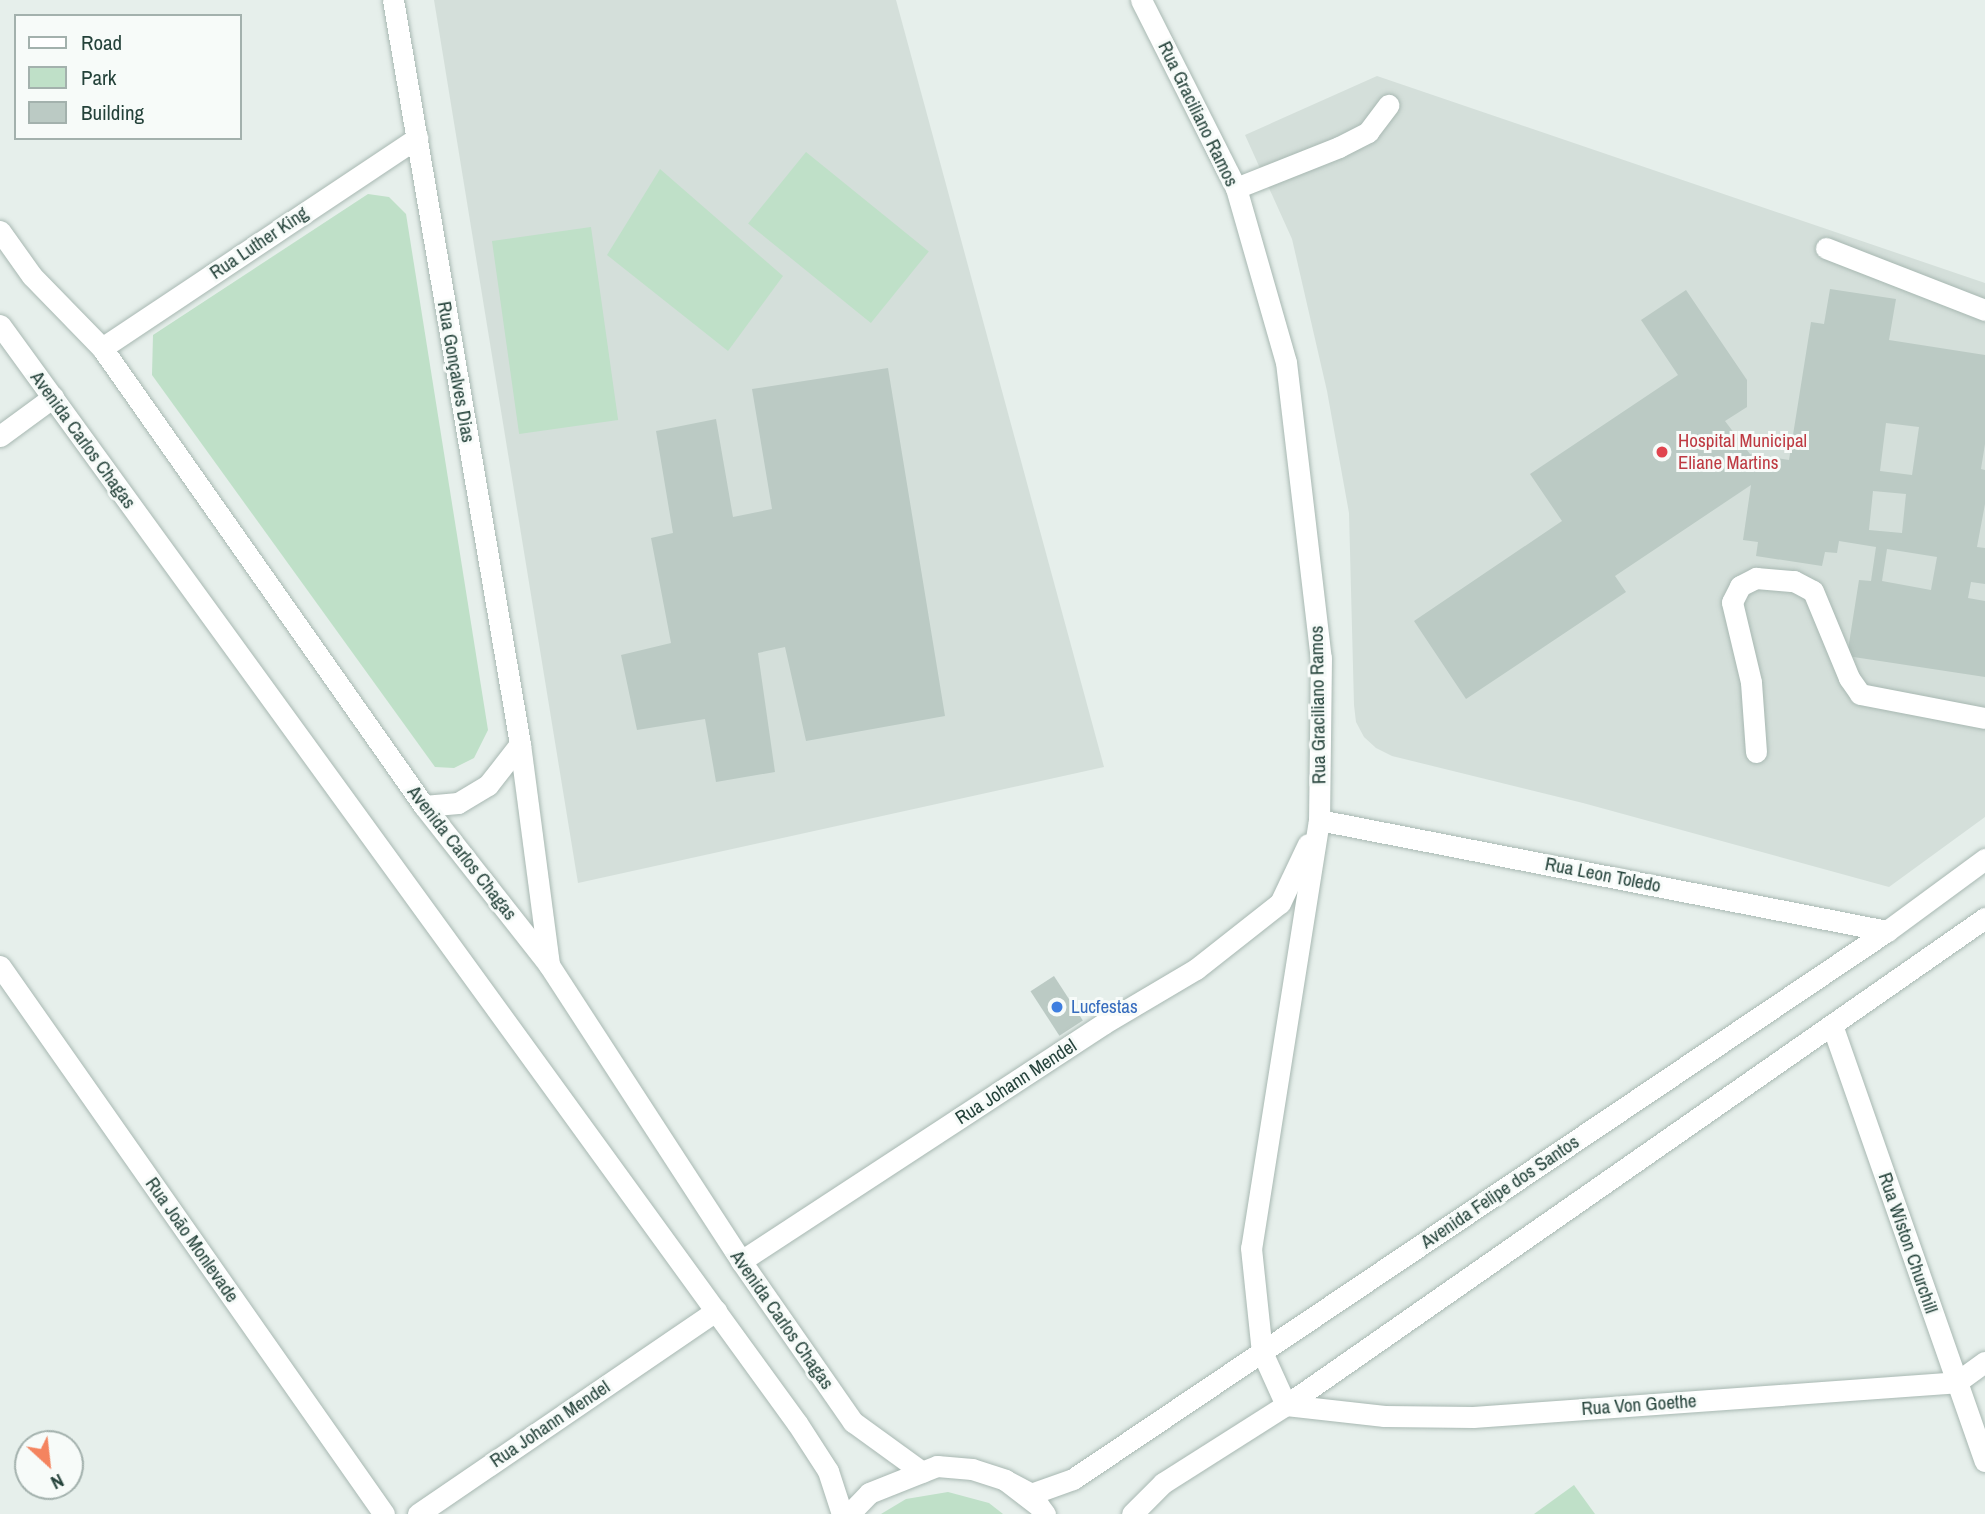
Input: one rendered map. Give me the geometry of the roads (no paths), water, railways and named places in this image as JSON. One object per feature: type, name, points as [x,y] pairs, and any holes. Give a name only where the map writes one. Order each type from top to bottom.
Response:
[{"type":"street","name":"Rua Gonçalves Dias","points":[[393,0],[520,744],[550,965]]},
{"type":"street","name":"Rua Graciliano Ramos","points":[[1141,0],[1236,188],[1286,362],[1321,658],[1319,820],[1251,1248],[1262,1352],[1286,1405]]},
{"type":"street","points":[[1236,188],[1339,147],[1368,132],[1388,105]]},
{"type":"street","name":"Rua Luther King","points":[[102,348],[416,138]]},
{"type":"street","name":"Avenida Carlos Chagas","points":[[0,231],[32,276],[102,348],[424,806],[550,965],[741,1261],[853,1422],[922,1472]]},
{"type":"street","points":[[1826,248],[1985,310]]},
{"type":"street","name":"Avenida Carlos Chagas","points":[[0,325],[716,1311],[828,1471],[842,1514]]},
{"type":"street","points":[[0,436],[52,397]]},
{"type":"street","points":[[1756,752],[1751,682],[1732,602],[1740,586],[1756,578],[1794,581],[1813,591],[1849,678],[1860,694],[1985,719]]},
{"type":"street","points":[[424,806],[458,803],[488,785],[520,744]]},
{"type":"street","name":"Rua Leon Toledo","points":[[1319,820],[1887,931]]},
{"type":"street","name":"Rua Johann Mendel","points":[[741,1261],[1103,1024],[1196,969],[1280,904],[1319,820]]},
{"type":"street","name":"Avenida Felipe dos Santos","points":[[849,1514],[869,1493],[937,1466],[972,1469],[1005,1480],[1031,1494],[1073,1479],[1887,931],[1985,859]]},
{"type":"street","points":[[1132,1514],[1163,1483],[1286,1405],[1985,918]]},
{"type":"street","name":"Rua João Monlevade","points":[[0,966],[384,1514]]},
{"type":"street","name":"Rua Wiston Churchill","points":[[1832,1025],[1985,1461]]},
{"type":"street","name":"Rua Johann Mendel","points":[[418,1514],[716,1311]]},
{"type":"street","points":[[1956,1382],[1985,1362]]},
{"type":"street","name":"Rua Von Goethe","points":[[1286,1405],[1384,1416],[1473,1417],[1956,1382]]},
{"type":"street","points":[[1005,1480],[1039,1506],[1045,1514]]},
{"type":"place","name":"Hospital Municipal Eliane Martins","points":[[1662,452]]},
{"type":"place","name":"Lucfestas","points":[[1057,1007]]}]
